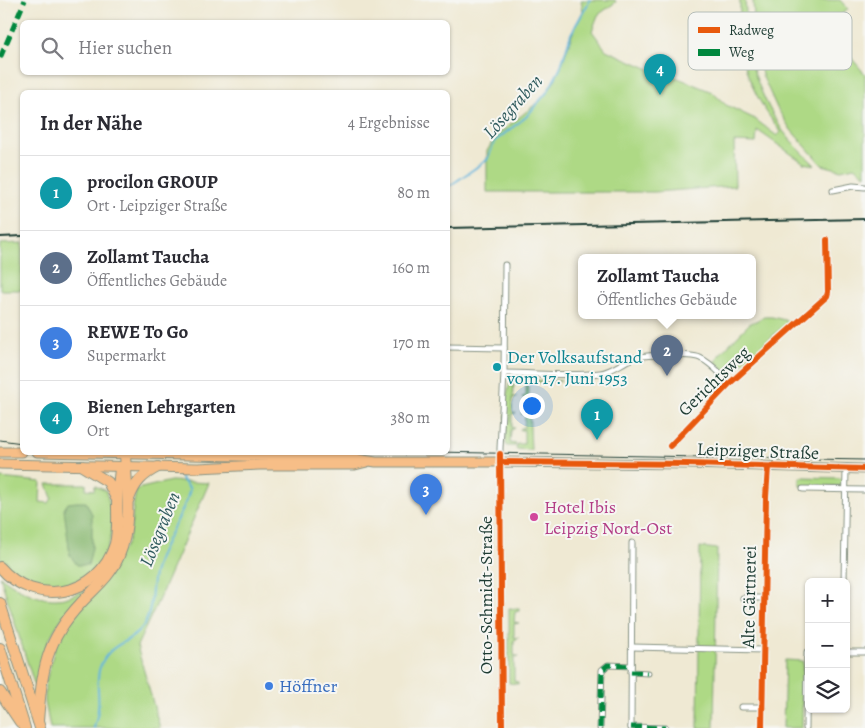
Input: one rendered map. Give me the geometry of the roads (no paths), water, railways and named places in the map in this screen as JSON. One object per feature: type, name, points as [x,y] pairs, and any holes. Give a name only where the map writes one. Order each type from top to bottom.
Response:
[{"type":"highway","points":[[39,724],[42,681],[48,652],[60,627],[88,595],[102,583],[119,557],[125,536],[122,503],[123,455]]},
{"type":"highway","points":[[82,466],[108,482],[122,503]]},
{"type":"highway","points":[[0,567],[20,584],[41,592],[60,592],[74,589],[82,584],[104,566],[111,554],[122,503],[138,480],[158,467]]},
{"type":"highway","points":[[0,603],[39,724]]},
{"type":"highway","points":[[0,648],[24,728]]},
{"type":"highway","points":[[0,692],[24,728]]},
{"type":"main road","points":[[0,452],[20,452]]},
{"type":"main road","name":"Leipziger Straße","points":[[169,455],[341,458],[370,462],[500,462],[865,469]]},
{"type":"main road","name":"Leipziger Straße","points":[[0,464],[211,468],[253,465],[355,465],[370,462]]},
{"type":"street","points":[[833,190],[852,186],[865,187]]},
{"type":"street","name":"Gerichtsweg","points":[[670,446],[730,382],[827,296],[827,240]]},
{"type":"street","name":"Otto-Schmidt-Straße","points":[[502,728],[500,462],[504,372],[505,265]]},
{"type":"street","points":[[450,347],[504,348]]},
{"type":"street","points":[[504,372],[604,373],[633,358],[643,356],[689,356],[700,358],[730,382]]},
{"type":"street","name":"Alte Gärtnerei","points":[[762,728],[768,466]]},
{"type":"street","points":[[844,578],[846,469]]},
{"type":"street","name":"Leipziger Straße","points":[[803,490],[865,490]]},
{"type":"street","points":[[632,543],[631,727],[665,728]]},
{"type":"street","name":"Alte Gärtnerei","points":[[743,598],[764,598]]},
{"type":"street","points":[[632,647],[764,650]]},
{"type":"street","points":[[850,652],[865,652]]},
{"type":"street","points":[[600,728],[602,670],[608,665],[631,666]]},
{"type":"street","points":[[806,728],[808,668]]},
{"type":"street","points":[[631,672],[648,673]]},
{"type":"street","points":[[741,707],[763,707]]},
{"type":"waterway","name":"Lösegraben","points":[[450,186],[487,160],[495,141],[526,117],[548,91],[560,69],[571,34],[590,0]]},
{"type":"waterway","name":"Lösegraben","points":[[94,728],[98,711],[100,667],[109,652],[132,637],[143,626],[149,613],[158,559],[187,500],[190,489],[181,478],[180,472]]},
{"type":"tram line","points":[[0,440],[20,443]]},
{"type":"tram line","points":[[450,452],[865,460]]},
{"type":"railway","points":[[450,228],[865,219]]},
{"type":"railway","points":[[0,237],[20,236]]},
{"type":"place","name":"Bienen Lehrgarten","points":[[660,95]]},
{"type":"place","name":"Der Volksaufstand vom 17. Juni 1953","points":[[497,367]]},
{"type":"place","name":"Zollamt Taucha","points":[[667,376]]},
{"type":"place","name":"procilon GROUP","points":[[597,440]]},
{"type":"place","name":"REWE To Go","points":[[426,515]]},
{"type":"place","name":"Hotel Ibis Leipzig Nord-Ost","points":[[534,517]]},
{"type":"place","name":"Höffner","points":[[269,686]]}]
